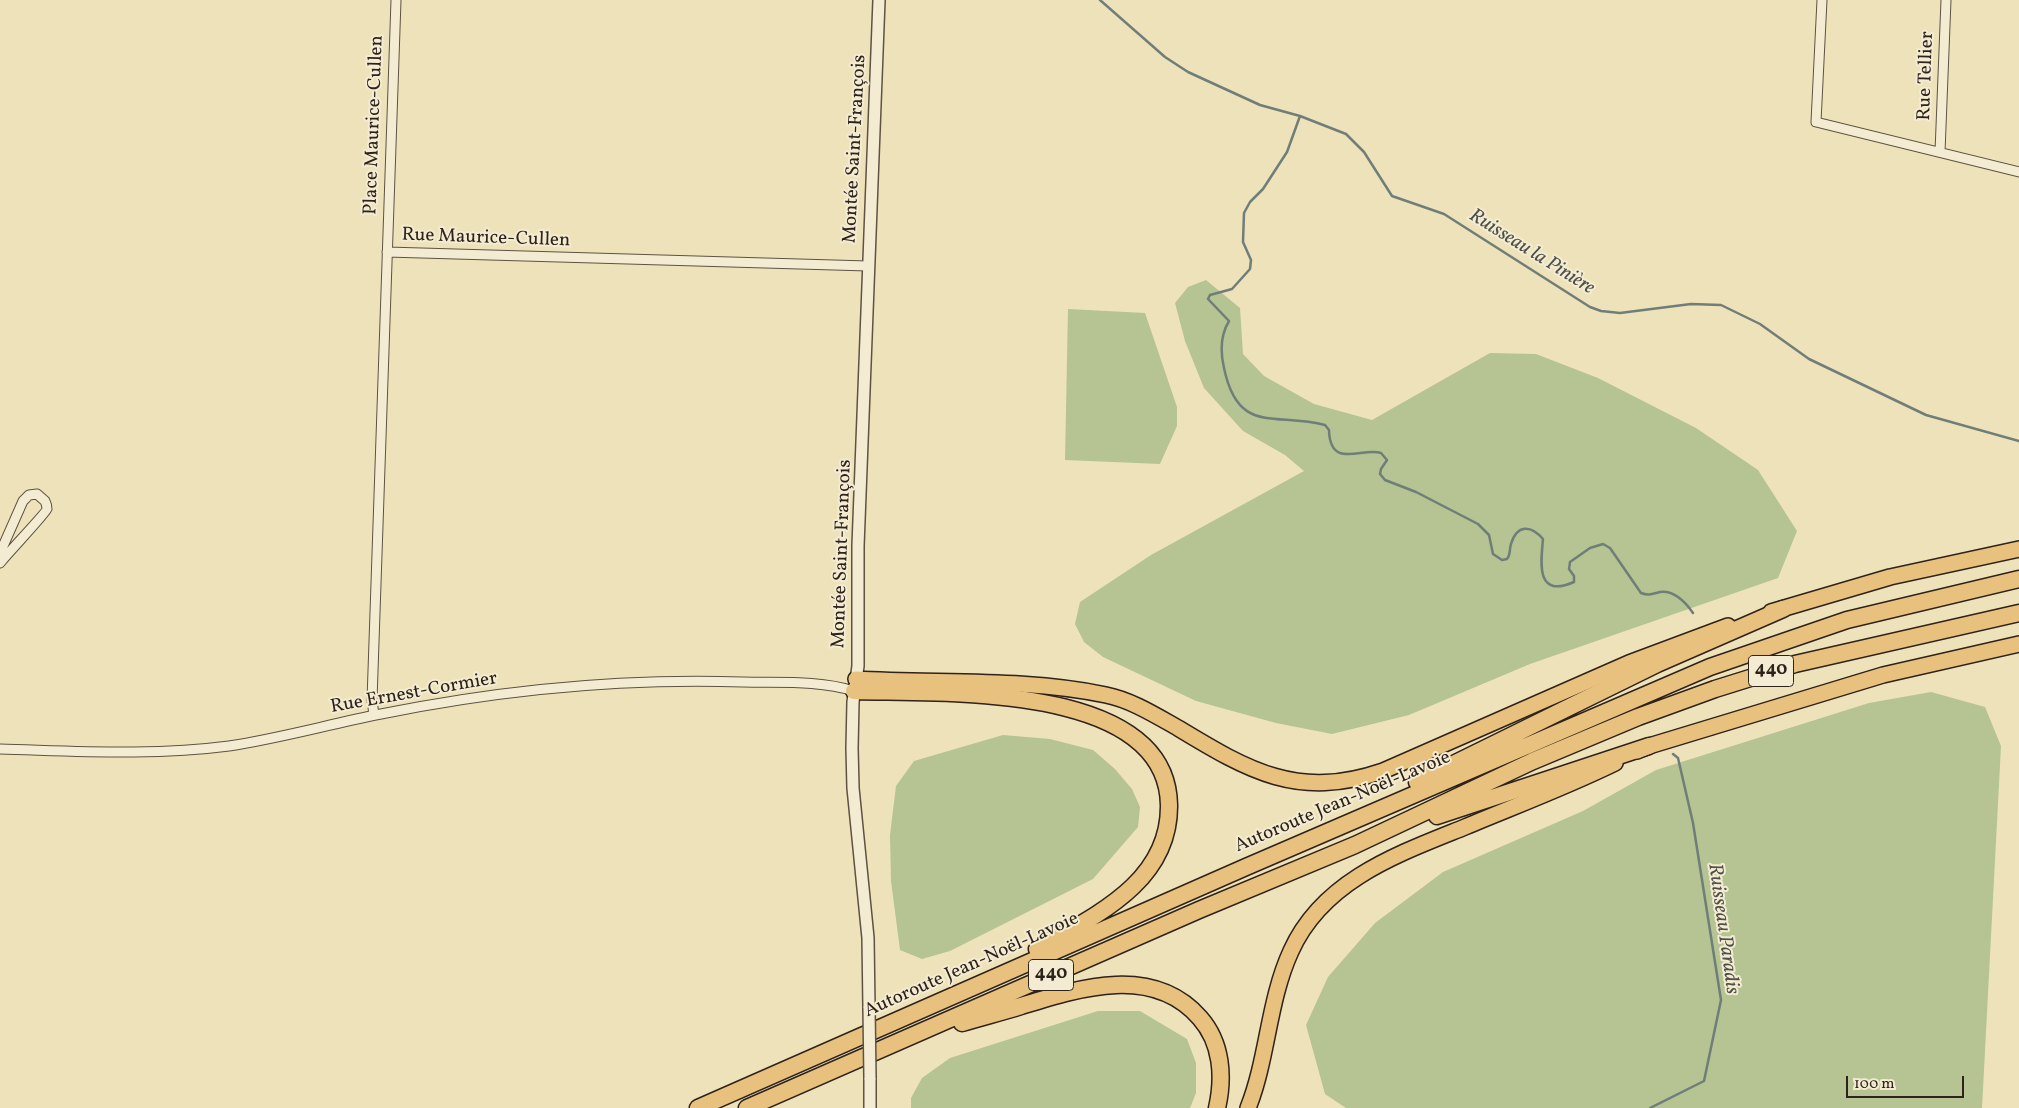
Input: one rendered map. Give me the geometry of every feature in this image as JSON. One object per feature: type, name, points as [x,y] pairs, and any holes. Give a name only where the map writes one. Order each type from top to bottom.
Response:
[{"type":"highway","points":[[855,685],[1026,686],[1106,695],[1143,709],[1249,769],[1284,780],[1324,783],[1354,780],[1383,771],[1655,652],[1783,609],[1890,577],[2019,549]]},
{"type":"highway","name":"Autoroute Jean-Noël-Lavoie","points":[[698,1108],[1246,867],[1729,660],[1853,618],[2019,579]]},
{"type":"highway","points":[[1246,867],[1657,664],[1783,609]]},
{"type":"highway","name":"Autoroute Jean-Noël-Lavoie","points":[[747,1108],[1355,845],[1533,761],[1674,703],[1752,677],[1825,656],[2019,613]]},
{"type":"highway","points":[[1355,845],[1556,775],[1649,746],[1884,675],[2019,644]]},
{"type":"highway","points":[[855,685],[1000,696],[1058,706],[1100,720],[1128,733],[1151,753],[1164,774],[1169,799],[1166,831],[1158,854],[1141,880],[1103,911],[956,995]]},
{"type":"highway","points":[[1248,1108],[1260,1066],[1274,1001],[1287,960],[1308,922],[1335,892],[1360,875],[1396,856],[1595,773],[1649,746]]},
{"type":"highway","points":[[902,1040],[1081,988],[1119,984],[1148,988],[1168,995],[1187,1006],[1204,1022],[1212,1034],[1218,1049],[1221,1071],[1217,1108]]},
{"type":"street","name":"Place Maurice-Cullen","points":[[388,252],[396,0]]},
{"type":"street","name":"Montée Saint-François","points":[[870,1108],[866,914],[853,779],[858,546],[864,447],[868,266],[880,0]]},
{"type":"street","points":[[1822,0],[1816,122],[2019,172]]},
{"type":"street","name":"Rue Tellier","points":[[1940,152],[1946,0]]},
{"type":"street","name":"Rue Maurice-Cullen","points":[[374,715],[372,692],[388,252],[868,266]]},
{"type":"street","points":[[0,553],[22,501],[29,495],[37,494],[45,501],[46,508],[43,516],[28,529],[0,562]]},
{"type":"street","name":"Rue Ernest-Cormier","points":[[0,749],[87,752],[186,750],[276,738],[374,715],[504,694],[627,683],[698,681],[855,685]]},
{"type":"green space","points":[[1206,280],[1240,308],[1243,354],[1264,376],[1314,404],[1372,420],[1490,353],[1536,354],[1598,378],[1696,428],[1758,470],[1797,531],[1778,578],[1530,664],[1409,715],[1332,734],[1276,723],[1196,701],[1103,657],[1084,642],[1075,624],[1080,602],[1151,555],[1304,471],[1285,455],[1243,431],[1204,388],[1185,341],[1175,303],[1188,287]]},
{"type":"green space","points":[[1068,309],[1145,313],[1177,407],[1177,426],[1160,464],[1065,460]]},
{"type":"green space","points":[[1931,692],[1985,707],[2001,746],[1982,1108],[1346,1108],[1325,1094],[1306,1025],[1328,977],[1375,923],[1443,872],[1583,811],[1656,770],[1869,703]]},
{"type":"green space","points":[[1003,735],[1050,739],[1093,750],[1115,769],[1132,789],[1140,807],[1138,827],[1093,879],[950,951],[922,959],[900,950],[891,881],[890,835],[896,786],[914,761]]},
{"type":"green space","points":[[1098,1011],[1140,1011],[1187,1039],[1196,1063],[1196,1093],[1190,1108],[911,1108],[911,1098],[922,1078],[950,1058]]},
{"type":"waterway","name":"Ruisseau la Pinière","points":[[1100,0],[1165,57],[1188,72],[1260,105],[1300,116],[1346,134],[1364,152],[1392,196],[1444,214],[1590,307],[1601,311],[1620,313],[1691,304],[1721,305],[1760,324],[1809,359],[1926,415],[2019,441]]},
{"type":"waterway","name":"Ruisseau Paradis","points":[[1300,116],[1287,152],[1263,189],[1250,202],[1244,213],[1243,242],[1251,260],[1250,269],[1232,289],[1210,295],[1208,299],[1229,321],[1222,338],[1222,356],[1230,389],[1239,403],[1249,412],[1261,417],[1325,425],[1329,430],[1331,442],[1335,450],[1341,453],[1381,453],[1387,460],[1380,474],[1385,480],[1416,492],[1478,524],[1489,535],[1493,554],[1502,560],[1507,559],[1511,544],[1517,533],[1525,529],[1534,531],[1543,539],[1543,576],[1552,586],[1561,586],[1574,582],[1574,576],[1569,569],[1570,562],[1590,548],[1603,544],[1610,548],[1641,593],[1648,595],[1660,592],[1670,593],[1683,601],[1693,613]]},
{"type":"waterway","name":"Ruisseau Paradis","points":[[1650,1108],[1704,1081],[1721,1000],[1693,823],[1678,758],[1673,754]]}]
